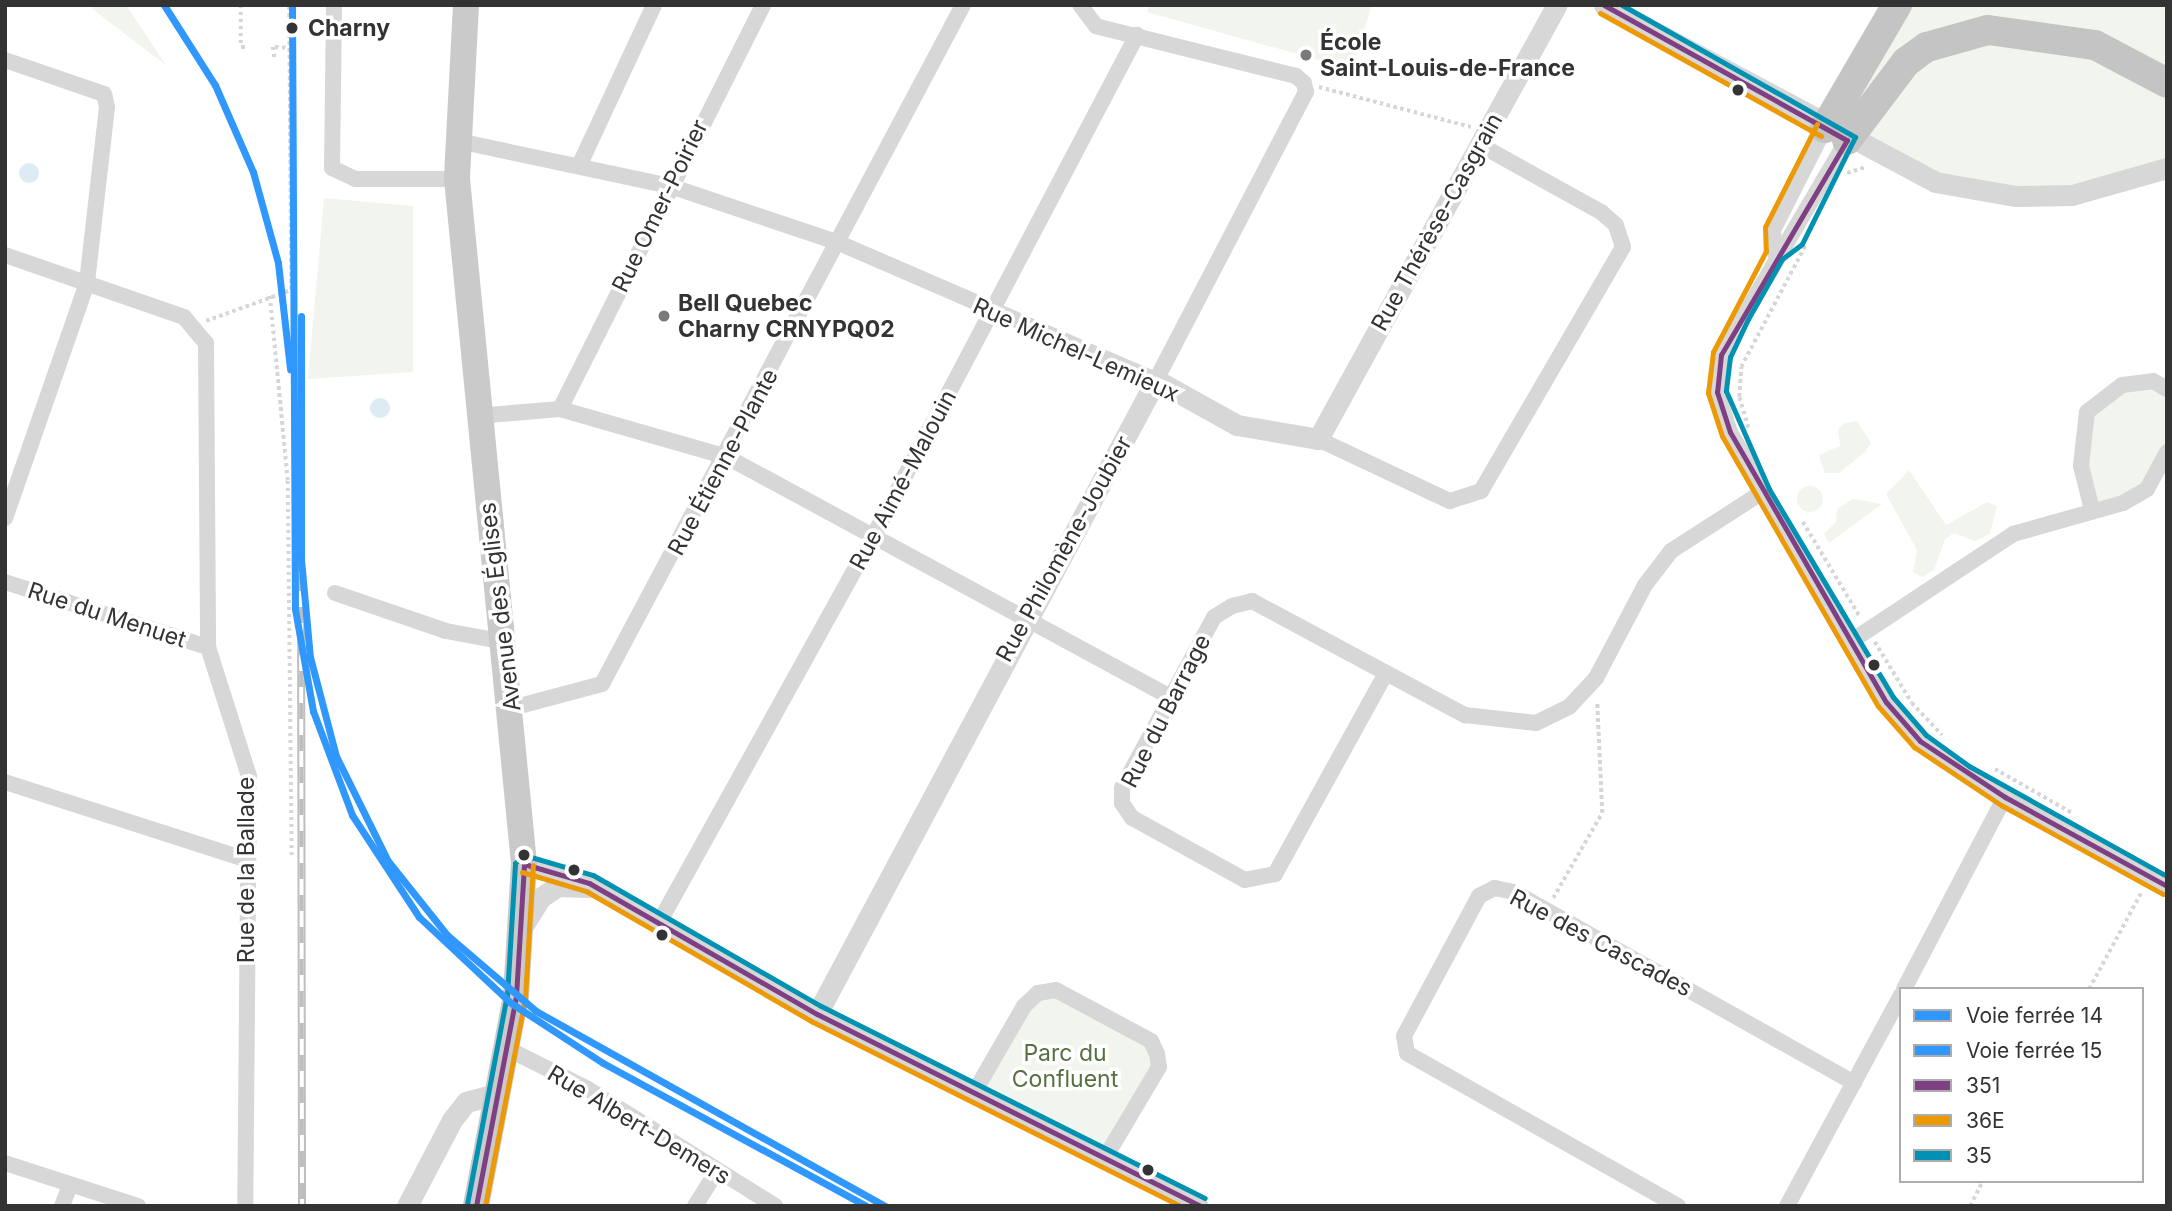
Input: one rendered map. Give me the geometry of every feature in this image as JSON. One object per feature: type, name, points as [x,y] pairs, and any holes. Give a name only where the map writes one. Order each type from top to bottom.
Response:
[{"type":"highway","points":[[1836,134],[1897,5]]},
{"type":"highway","points":[[1836,134],[1906,62],[1927,47],[1988,30],[2055,35],[2095,45],[2167,83]]},
{"type":"main road","name":"Avenue des Églises","points":[[466,5],[463,142],[457,179],[477,416],[506,642],[524,864],[516,996],[502,1046],[476,1206]]},
{"type":"street","points":[[334,5],[332,168],[356,179],[457,179]]},
{"type":"street","points":[[579,166],[654,5]]},
{"type":"street","name":"Rue Omer-Poirier","points":[[560,409],[670,186],[764,5]]},
{"type":"street","name":"Rue Étienne-Plante","points":[[512,708],[602,684],[727,457],[962,5]]},
{"type":"street","points":[[1080,5],[1096,26],[1296,76],[1304,83]]},
{"type":"street","name":"Rue Thérèse-Casgrain","points":[[1318,439],[1557,5]]},
{"type":"street","points":[[1604,5],[1836,134],[1935,181],[2015,196],[2072,195],[2167,168]]},
{"type":"street","name":"Rue Aimé-Malouin","points":[[660,920],[875,533],[1137,35]]},
{"type":"street","points":[[5,60],[104,94],[87,283],[5,518]]},
{"type":"street","name":"Rue Philomène-Joubier","points":[[817,1014],[1025,619],[1156,380],[1306,92],[1304,83]]},
{"type":"street","points":[[1775,253],[1773,230],[1836,134]]},
{"type":"street","points":[[1836,134],[1794,240],[1775,253],[1721,355],[1717,392],[1761,493],[1850,642],[1920,741],[2005,797],[2167,886]]},
{"type":"street","name":"Rue Michel-Lemieux","points":[[463,142],[670,186],[839,243],[992,314],[1156,380],[1237,425],[1318,439],[1450,501],[1481,491],[1623,247],[1616,225],[1601,212],[1482,140]]},
{"type":"street","points":[[5,255],[87,283],[196,326]]},
{"type":"street","name":"Rue de la Ballade","points":[[196,326],[209,358],[208,647],[249,776],[244,859],[245,1206]]},
{"type":"street","points":[[2092,510],[2081,466],[2087,412],[2122,385],[2153,381],[2167,389]]},
{"type":"street","points":[[477,416],[560,409],[727,457],[875,533],[1025,619],[1174,699]]},
{"type":"street","points":[[1850,642],[2013,534],[2092,510],[2147,489],[2167,452]]},
{"type":"street","name":"Rue du Barrage","points":[[1386,673],[1275,874],[1254,879],[1132,818],[1122,803],[1122,788],[1174,699],[1214,617],[1252,601],[1465,715],[1503,724],[1536,723],[1569,707],[1595,678],[1645,585],[1671,551],[1761,493]]},
{"type":"street","name":"Rue du Menuet","points":[[5,582],[208,647]]},
{"type":"street","points":[[335,593],[446,631],[506,642]]},
{"type":"street","points":[[5,782],[244,859]]},
{"type":"street","points":[[1905,987],[2005,797]]},
{"type":"street","points":[[524,864],[564,872],[606,891],[660,920],[817,1014],[1201,1206]]},
{"type":"street","points":[[521,929],[540,898],[558,886],[606,891]]},
{"type":"street","name":"Rue des Cascades","points":[[1678,1206],[1408,1053],[1404,1036],[1479,896],[1495,888],[1514,891],[1854,1083]]},
{"type":"street","points":[[975,1091],[1024,1006],[1038,993],[1056,990],[1151,1041],[1157,1054],[1159,1067],[1105,1158]]},
{"type":"street","points":[[1787,1206],[1899,999]]},
{"type":"street","name":"Rue Albert-Demers","points":[[502,1046],[588,1089],[716,1172],[775,1206]]},
{"type":"street","points":[[407,1206],[452,1120],[466,1102],[495,1094]]},
{"type":"street","points":[[5,1163],[138,1206]]},
{"type":"street","points":[[695,1206],[716,1172]]},
{"type":"street","points":[[62,1206],[70,1185]]},
{"type":"path","points":[[241,5],[241,47],[247,47]]},
{"type":"path","points":[[196,326],[291,289],[289,5]]},
{"type":"path","points":[[275,61],[274,47],[289,48]]},
{"type":"path","points":[[1304,83],[1482,140]]},
{"type":"path","points":[[1840,181],[1847,173]]},
{"type":"path","points":[[1750,434],[1739,397],[1741,367],[1809,239]]},
{"type":"path","points":[[270,296],[289,481],[292,859]]},
{"type":"path","points":[[1800,518],[1858,613]]},
{"type":"path","points":[[1878,646],[1912,703],[1946,739]]},
{"type":"path","points":[[1546,910],[1602,813],[1595,678]]},
{"type":"path","points":[[1981,761],[2087,822]]},
{"type":"path","points":[[2090,987],[2145,886]]},
{"type":"path","points":[[1970,1206],[1982,1183]]},
{"type":"green space","points":[[87,5],[126,5],[166,65]]},
{"type":"green space","points":[[1149,5],[1372,5],[1351,69],[1147,12]]},
{"type":"green space","points":[[1896,5],[2167,5],[2167,168],[2116,185],[1978,191],[1825,128]]},
{"type":"green space","points":[[324,198],[413,206],[413,372],[308,379]]},
{"type":"green space","points":[[2122,385],[2167,389],[2167,452],[2147,489],[2092,510],[2081,436],[2100,398]]},
{"type":"green space","points":[[1857,421],[1871,443],[1865,452],[1839,473],[1825,473],[1819,455],[1840,446],[1838,430],[1844,423]]},
{"type":"green space","points":[[1909,470],[1946,525],[1987,502],[1997,506],[1990,534],[1975,541],[1954,533],[1945,539],[1934,570],[1922,577],[1913,572],[1917,550],[1886,494]]},
{"type":"green space","points":[[1810,486],[1819,490],[1823,499],[1819,508],[1810,512],[1801,508],[1797,499],[1801,490]]},
{"type":"green space","points":[[1853,499],[1882,504],[1829,543],[1824,534],[1836,522],[1837,509]]},
{"type":"green space","name":"Parc du Confluent","points":[[1056,990],[1157,1054],[1105,1158],[975,1091],[1024,1006]]},
{"type":"shaded area","points":[[29,163],[36,166],[39,173],[36,180],[29,183],[22,180],[19,173],[22,166]]},
{"type":"shaded area","points":[[380,398],[387,401],[390,408],[387,415],[380,418],[373,415],[370,408],[373,401]]},
{"type":"railway","points":[[301,559],[302,1206]]},
{"type":"rail line","name":"14","points":[[164,5],[215,85],[253,172],[278,263],[290,369]]},
{"type":"rail line","name":"15","points":[[292,5],[295,609],[313,711],[352,815],[419,917],[511,1003],[603,1063],[866,1206]]},
{"type":"rail line","name":"14","points":[[301,316],[301,559],[310,657],[336,756],[388,861],[447,935],[536,1011],[885,1206]]},
{"type":"transit line","name":"351","points":[[1604,5],[1847,140]]},
{"type":"transit line","name":"35","points":[[1622,5],[1855,137],[1802,244],[1782,259],[1748,319],[1730,357],[1726,391],[1769,489],[1893,697],[1926,735],[1969,766],[2167,876]]},
{"type":"transit line","name":"36E","points":[[1600,13],[1821,136]]},
{"type":"transit line","name":"36E","points":[[1817,124],[1765,227],[1766,251],[1713,352],[1708,393],[1722,436],[1878,706],[1914,747],[2001,805],[2163,894]]},
{"type":"transit line","name":"351","points":[[1847,140],[1721,355],[1717,392],[1730,432],[1886,702],[1920,741],[2005,797],[2167,886]]},
{"type":"transit line","name":"35","points":[[467,1204],[507,995],[515,863],[524,855],[593,875],[821,1006],[1205,1198]]},
{"type":"transit line","name":"351","points":[[524,864],[589,883],[817,1014],[1201,1206]]},
{"type":"transit line","name":"351","points":[[476,1206],[516,996],[524,864]]},
{"type":"transit line","name":"36E","points":[[485,1206],[525,998],[533,865]]},
{"type":"transit line","name":"36E","points":[[522,872],[586,891],[813,1022],[1181,1206]]},
{"type":"place","name":"Charny","points":[[292,28]]},
{"type":"place","name":"École Saint-Louis-de-France","points":[[1306,55]]},
{"type":"place","name":"Bell Quebec Charny CRNYPQ02","points":[[664,316]]}]
